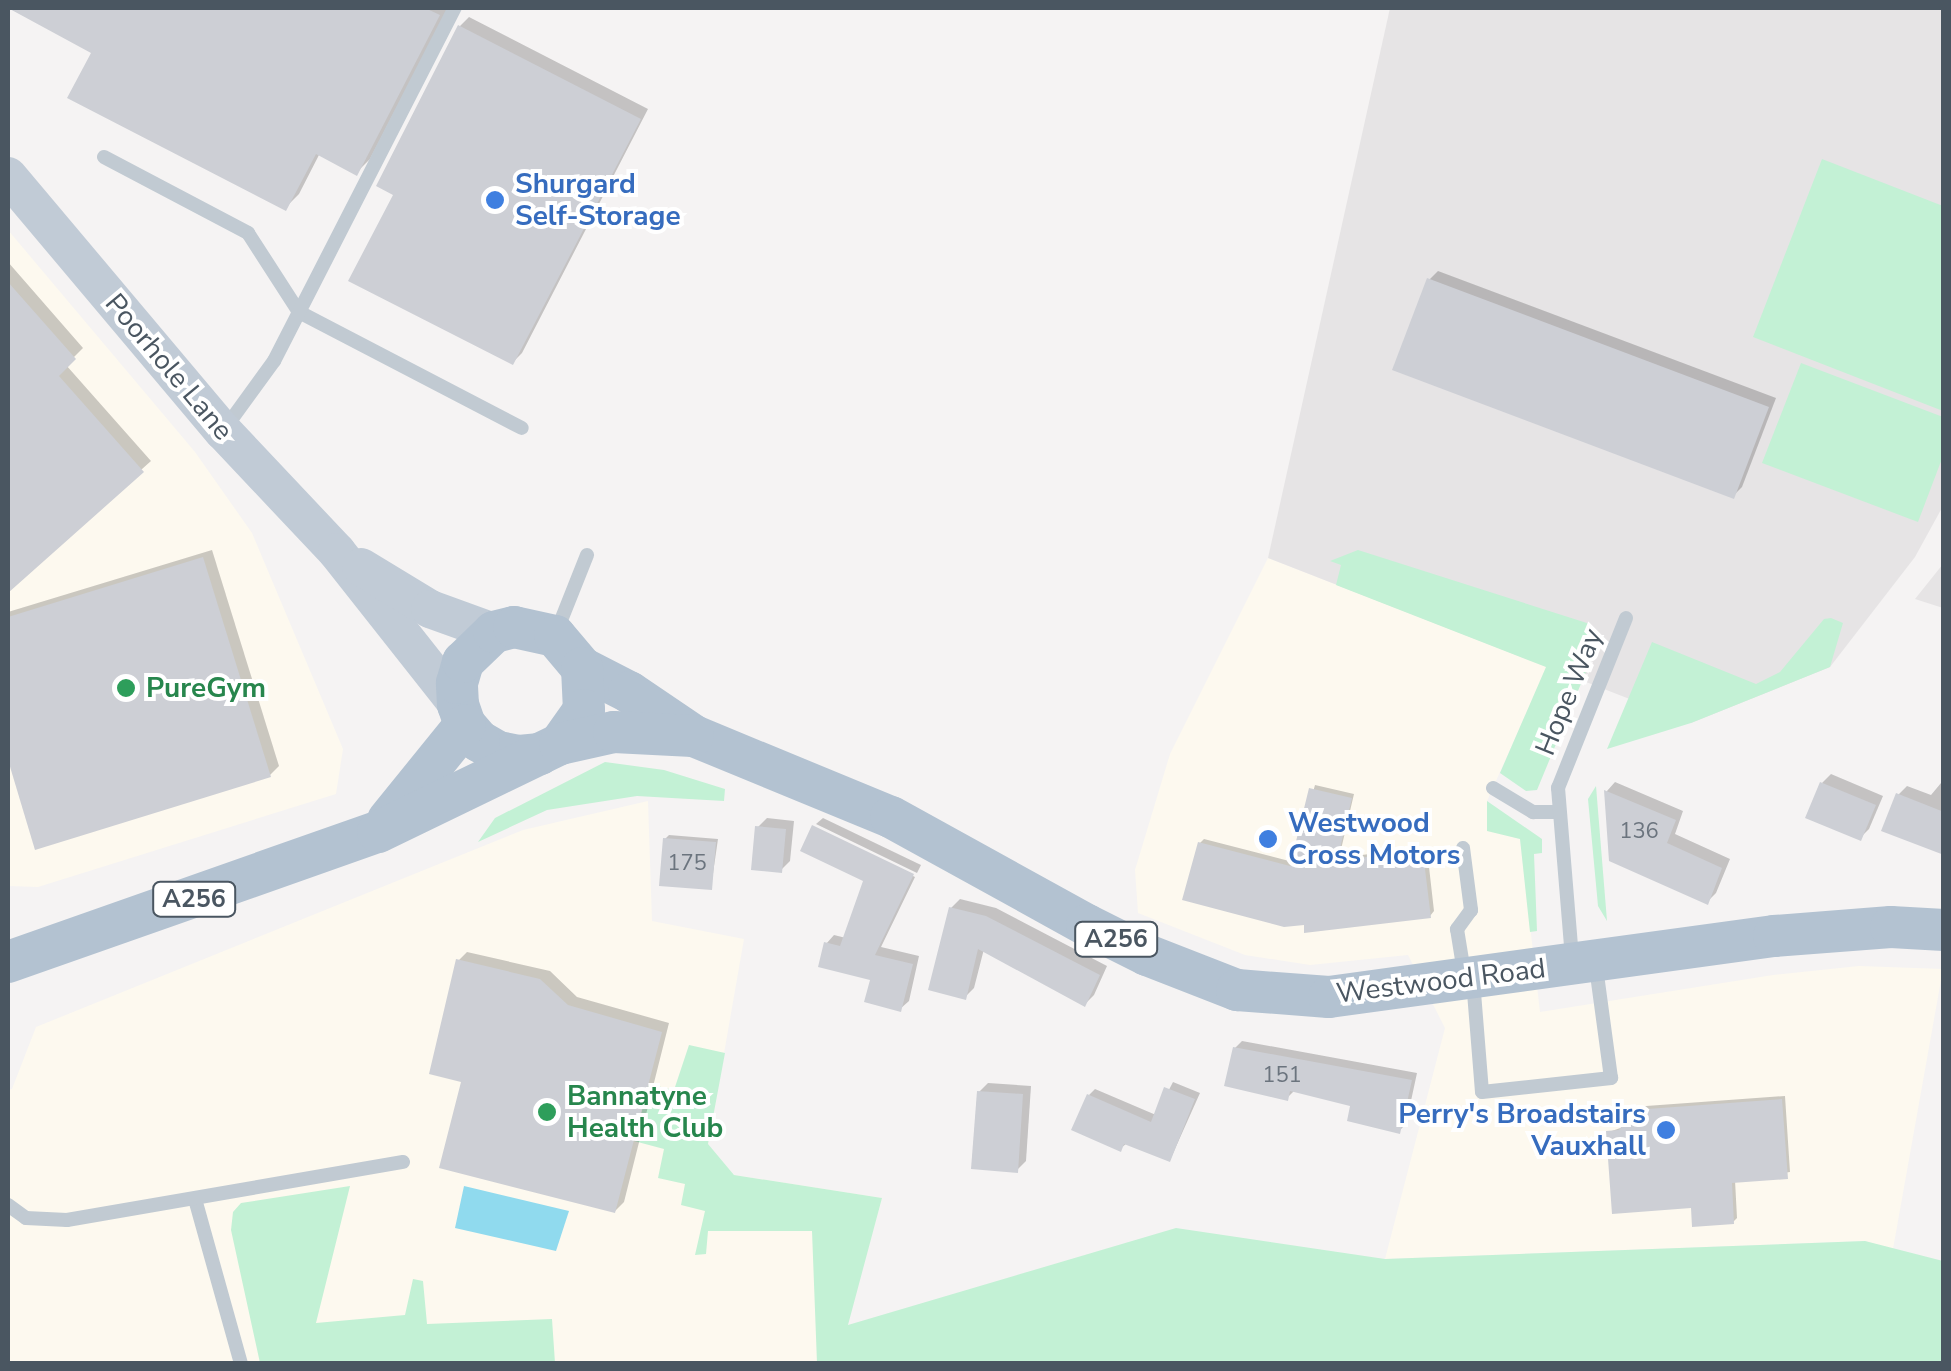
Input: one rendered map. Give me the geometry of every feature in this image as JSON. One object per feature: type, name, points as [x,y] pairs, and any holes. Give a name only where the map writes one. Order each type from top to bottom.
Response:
[{"type":"main road","name":"Westwood Road","points":[[494,632],[524,627],[694,736],[891,817],[1117,940],[1237,990],[1330,997],[1774,936],[1892,927],[1944,930]]},
{"type":"main road","points":[[378,832],[462,715],[463,662],[494,632]]},
{"type":"main road","points":[[550,749],[584,710],[568,652]]},
{"type":"main road","name":"Westwood Road","points":[[462,715],[498,752],[519,756],[614,732],[694,736]]},
{"type":"main road","name":"Westwood Road","points":[[8,962],[378,832],[550,749]]},
{"type":"street","name":"Poorhole Lane","points":[[8,176],[223,432],[337,552],[462,715]]},
{"type":"street","name":"Poorhole Lane","points":[[337,552],[430,609],[494,632]]},
{"type":"lane","points":[[223,432],[274,361],[455,8]]},
{"type":"lane","points":[[104,157],[248,233],[300,312],[522,428]]},
{"type":"lane","points":[[568,652],[587,556]]},
{"type":"lane","name":"Hope Way","points":[[1469,979],[1482,1092],[1611,1078],[1584,963],[1558,788],[1626,618]]},
{"type":"lane","points":[[1493,788],[1533,812],[1559,812]]},
{"type":"lane","points":[[1462,848],[1471,910],[1458,929],[1469,979]]},
{"type":"lane","points":[[8,1205],[26,1218],[67,1220],[403,1162]]},
{"type":"lane","points":[[194,1199],[241,1364]]},
{"type":"shaded area","points":[[1390,8],[1943,8],[1943,506],[1915,557],[1830,667],[1691,723],[1268,558]]},
{"type":"shaded area","points":[[8,230],[195,452],[252,533],[343,749],[336,794],[38,887],[8,886]]},
{"type":"shaded area","points":[[1268,558],[1547,667],[1487,801],[1487,830],[1520,839],[1540,1012],[1773,975],[1859,966],[1943,969],[1893,1249],[1865,1241],[1385,1259],[1445,1028],[1408,955],[1310,965],[1245,955],[1138,913],[1135,870],[1170,754]]},
{"type":"shaded area","points":[[1943,564],[1943,608],[1915,599]]},
{"type":"shaded area","points":[[648,801],[652,921],[744,939],[708,1145],[734,1175],[882,1198],[847,1325],[841,1363],[8,1364],[8,1090],[12,1089],[36,1027],[523,830]]},
{"type":"green space","points":[[1822,159],[1943,206],[1943,411],[1753,337]]},
{"type":"green space","points":[[1801,363],[1943,417],[1943,456],[1918,522],[1762,463]]},
{"type":"green space","points":[[1358,550],[1590,624],[1597,645],[1537,790],[1526,791],[1500,773],[1546,667],[1336,585],[1341,565],[1330,561]]},
{"type":"green space","points":[[1824,619],[1843,623],[1830,667],[1691,723],[1607,749],[1652,642],[1756,684],[1780,672]]},
{"type":"green space","points":[[605,762],[664,770],[725,789],[724,801],[637,796],[547,810],[478,842],[495,818]]},
{"type":"green space","points":[[1596,786],[1607,921],[1598,906],[1588,799]]},
{"type":"green space","points":[[1487,801],[1542,839],[1542,853],[1534,854],[1537,931],[1530,932],[1520,839],[1487,831]]},
{"type":"green space","points":[[689,1045],[725,1053],[708,1144],[734,1175],[882,1198],[848,1325],[1176,1228],[1385,1259],[1865,1241],[1943,1261],[1943,1363],[817,1363],[812,1231],[708,1231],[706,1254],[695,1255],[705,1211],[681,1205],[685,1184],[658,1178],[664,1149],[634,1141],[649,1084],[674,1090]]},
{"type":"green space","points":[[350,1186],[316,1323],[405,1315],[413,1279],[423,1281],[427,1324],[552,1319],[555,1363],[260,1363],[231,1230],[233,1212],[241,1203]]},
{"type":"water","points":[[464,1186],[569,1211],[556,1251],[455,1228]]},
{"type":"building","points":[[8,8],[425,8],[440,15],[357,176],[316,154],[286,211],[67,98],[91,53]]},
{"type":"building","name":"Shurgard Self-Storage","points":[[458,25],[641,119],[513,365],[348,281],[393,195],[376,186]]},
{"type":"building","points":[[1427,278],[1769,407],[1734,499],[1392,370]]},
{"type":"building","points":[[8,282],[76,359],[59,376],[144,472],[8,593]]},
{"type":"building","name":"PureGym","points":[[203,557],[271,777],[35,850],[8,760],[8,617]]},
{"type":"building","points":[[1820,782],[1876,805],[1861,841],[1805,818]]},
{"type":"building","points":[[1309,788],[1352,798],[1337,861],[1396,853],[1397,864],[1424,861],[1431,918],[1304,933],[1304,925],[1284,927],[1182,900],[1198,842],[1290,866]]},
{"type":"building","points":[[1604,790],[1676,820],[1667,843],[1722,868],[1708,905],[1609,861]]},
{"type":"building","points":[[1896,793],[1944,812],[1944,855],[1881,831]]},
{"type":"building","points":[[812,825],[914,874],[875,955],[913,964],[901,1012],[864,1002],[870,980],[818,967],[824,942],[840,946],[863,881],[800,851]]},
{"type":"building","points":[[755,826],[786,829],[782,873],[751,870]]},
{"type":"building","points":[[663,838],[716,842],[712,890],[659,886]]},
{"type":"building","points":[[949,907],[986,916],[1100,975],[1085,1007],[978,949],[966,1000],[928,990]]},
{"type":"building","name":"Bannatyne Health Club","points":[[456,959],[540,979],[568,1005],[662,1032],[615,1213],[439,1168],[461,1082],[429,1074]]},
{"type":"building","points":[[1233,1047],[1412,1080],[1400,1134],[1347,1121],[1350,1106],[1290,1091],[1288,1101],[1224,1086]]},
{"type":"building","points":[[1164,1087],[1195,1099],[1170,1162],[1124,1144],[1121,1152],[1071,1130],[1087,1094],[1151,1122]]},
{"type":"building","points":[[977,1091],[1023,1094],[1018,1173],[971,1169]]},
{"type":"building","points":[[1782,1099],[1788,1179],[1732,1183],[1734,1224],[1692,1227],[1691,1208],[1612,1214],[1606,1131],[1619,1130],[1634,1110]]},
{"type":"place","name":"Shurgard Self-Storage","points":[[495,200]]},
{"type":"place","name":"PureGym","points":[[126,688]]},
{"type":"place","name":"Westwood Cross Motors","points":[[1268,839]]},
{"type":"place","name":"Bannatyne Health Club","points":[[547,1112]]},
{"type":"place","name":"Perry's Broadstairs Vauxhall","points":[[1666,1130]]}]
